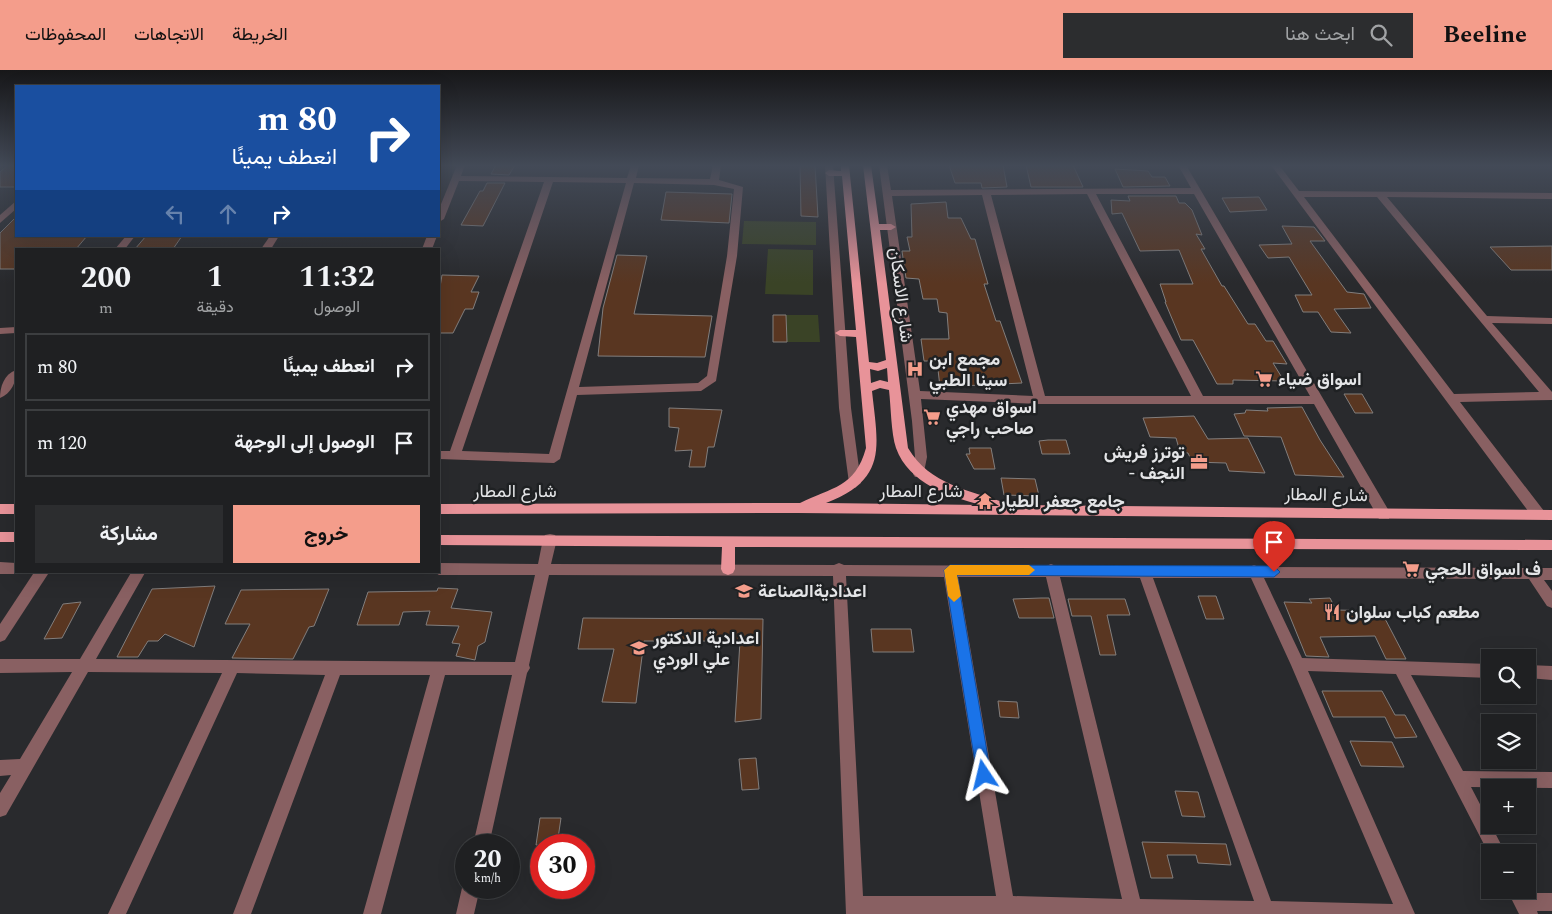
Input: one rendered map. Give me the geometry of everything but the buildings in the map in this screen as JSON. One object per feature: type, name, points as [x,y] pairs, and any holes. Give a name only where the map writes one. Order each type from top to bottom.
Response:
[{"type":"main road","points":[[798,508],[835,494],[854,483],[866,469],[872,448],[848,204]]},
{"type":"main road","name":"شارع الاسكان","points":[[872,204],[902,448],[908,460],[919,474],[947,489],[1014,510]]},
{"type":"main road","points":[[875,227],[891,227]]},
{"type":"main road","points":[[840,333],[861,334]]},
{"type":"main road","points":[[864,364],[878,367],[892,362]]},
{"type":"main road","points":[[866,389],[880,384],[895,388]]},
{"type":"main road","name":"شارع المطار","points":[[441,511],[798,508],[1384,515],[1546,515]]},
{"type":"main road","points":[[0,509],[15,509]]},
{"type":"main road","points":[[0,538],[15,538]]},
{"type":"main road","points":[[440,540],[1552,545]]},
{"type":"main road","points":[[728,569],[730,540]]},
{"type":"street","points":[[440,217],[445,204]]},
{"type":"street","points":[[454,456],[541,204]]},
{"type":"street","points":[[440,455],[554,459],[624,204]]},
{"type":"street","points":[[572,391],[701,387],[712,378],[732,256],[737,204]]},
{"type":"street","points":[[831,204],[845,408],[854,483]]},
{"type":"street","points":[[888,204],[920,441],[919,474]]},
{"type":"street","points":[[989,204],[1040,400]]},
{"type":"street","points":[[1097,204],[1200,400]]},
{"type":"street","points":[[1206,204],[1384,515]]},
{"type":"street","points":[[1307,204],[1452,398],[1546,515]]},
{"type":"street","points":[[1388,204],[1550,396]]},
{"type":"street","points":[[0,220],[15,205]]},
{"type":"street","points":[[121,248],[130,237]]},
{"type":"street","points":[[267,248],[274,237]]},
{"type":"street","points":[[1483,319],[1552,321]]},
{"type":"street","points":[[0,331],[15,330]]},
{"type":"street","points":[[0,394],[15,375]]},
{"type":"street","points":[[914,395],[1040,400],[1318,400]]},
{"type":"street","points":[[1452,398],[1550,396]]},
{"type":"street","points":[[485,834],[523,668],[550,539]]},
{"type":"street","points":[[0,568],[15,568]]},
{"type":"street","points":[[440,569],[839,569],[1552,574]]},
{"type":"street","points":[[839,569],[854,910],[1006,905],[1406,914],[1298,664],[1254,571]]},
{"type":"street","points":[[950,570],[1006,905]]},
{"type":"street","points":[[1051,570],[1133,908]]},
{"type":"street","points":[[1144,571],[1266,911]]},
{"type":"street","points":[[0,636],[42,573]]},
{"type":"street","points":[[0,809],[138,573]]},
{"type":"street","points":[[1533,574],[1552,602]]},
{"type":"street","points":[[0,666],[84,664],[439,670],[523,668]]},
{"type":"street","points":[[1298,664],[1481,671]]},
{"type":"street","points":[[117,914],[233,666]]},
{"type":"street","points":[[242,914],[335,668]]},
{"type":"street","points":[[1400,668],[1492,844]]},
{"type":"street","points":[[372,914],[439,670]]},
{"type":"street","points":[[1536,672],[1552,673]]},
{"type":"street","points":[[0,768],[24,767]]},
{"type":"street","points":[[1458,779],[1552,780]]},
{"type":"street","points":[[465,914],[469,899]]},
{"type":"street","points":[[1523,902],[1552,902]]},
{"type":"green space","points":[[744,221],[816,222],[816,245],[742,244]]},
{"type":"green space","points":[[768,249],[813,250],[813,295],[765,294]]},
{"type":"green space","points":[[786,315],[818,315],[820,342],[787,342]]},
{"type":"slow traffic","points":[[954,596],[950,570],[1029,570]]},
{"type":"place","name":"مجمع ابن سينا الطبي","points":[[915,369]]},
{"type":"place","name":"اسواق ضياء","points":[[1264,379]]},
{"type":"place","name":"اسواق مهدي صاحب راجي","points":[[932,417]]},
{"type":"place","name":"توترز فريش - النجف","points":[[1199,462]]},
{"type":"place","name":"جامع جعفر الطيار","points":[[985,501]]},
{"type":"place","name":"ف اسواق الحجي","points":[[1411,569]]},
{"type":"place","name":"اعداديةالصناعة","points":[[744,591]]},
{"type":"place","name":"مطعم كباب سلوان","points":[[1332,612]]},
{"type":"place","name":"اعدادية الدكتور علي الوردي","points":[[639,648]]},
{"type":"route","points":[[984,775],[950,570],[1274,572]]}]
